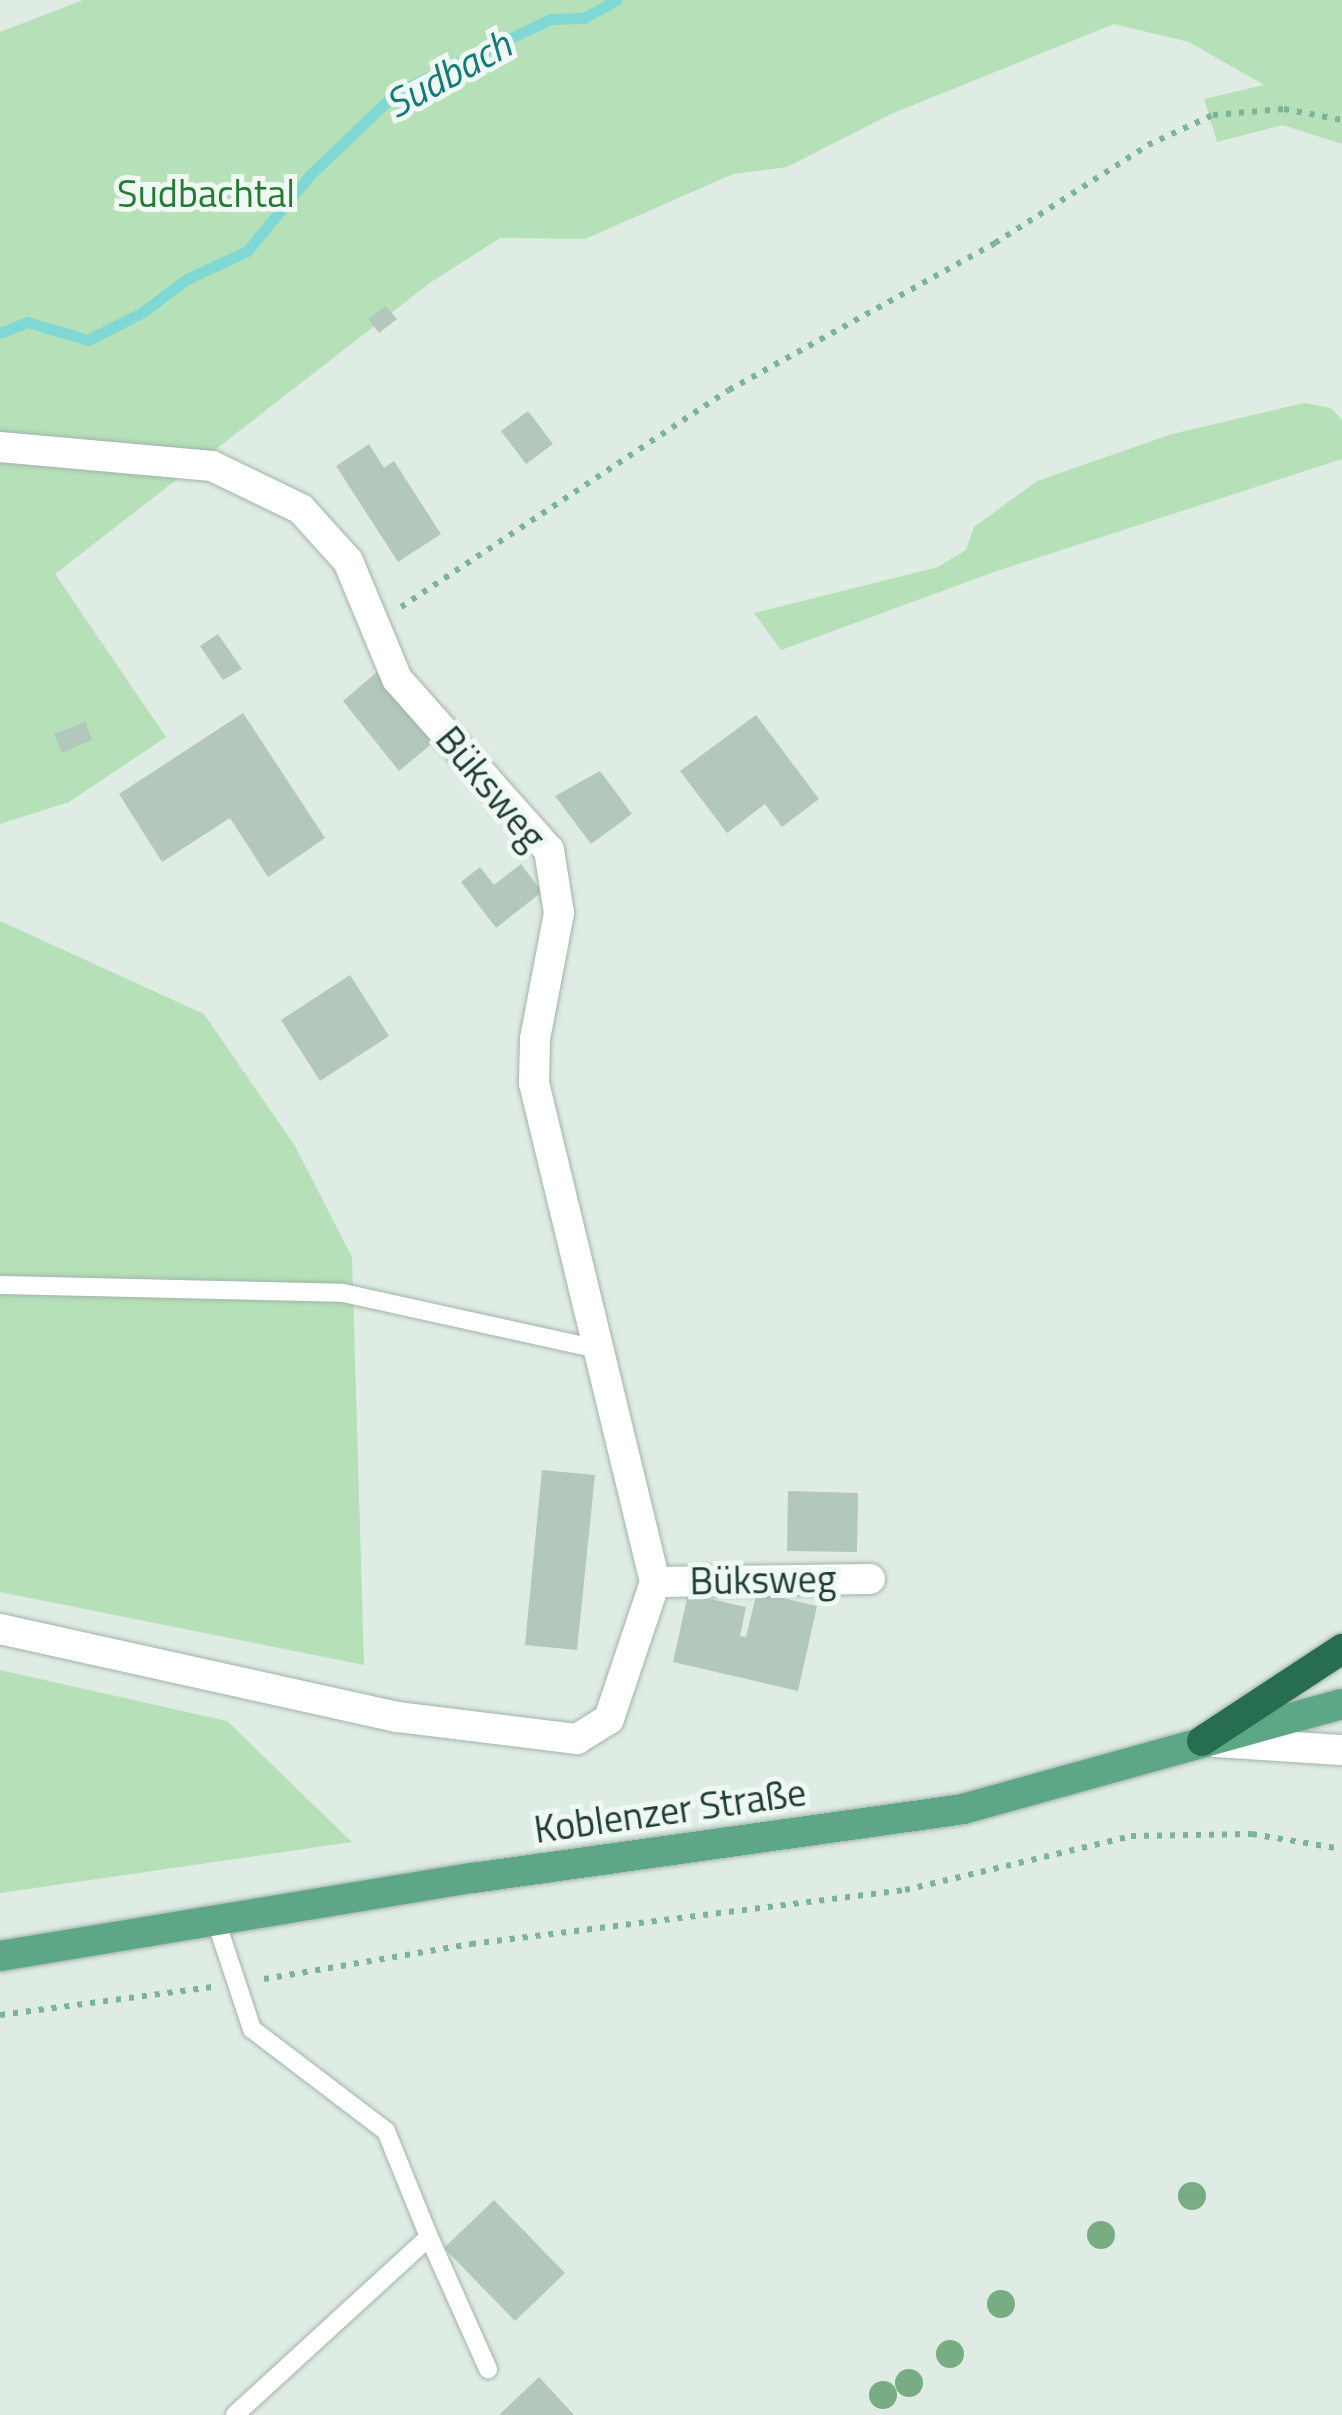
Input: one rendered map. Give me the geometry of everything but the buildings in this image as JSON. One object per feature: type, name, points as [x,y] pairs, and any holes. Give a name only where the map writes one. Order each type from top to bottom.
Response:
[{"type":"highway","points":[[1202,1741],[1342,1649]]},
{"type":"main road","name":"Koblenzer Straße","points":[[0,1956],[217,1924],[473,1878],[963,1808],[1342,1704]]},
{"type":"street","name":"Büksweg","points":[[0,448],[212,466],[301,510],[348,561],[382,632],[397,678],[549,850],[558,912],[535,1039],[534,1083],[655,1582],[608,1719],[577,1738],[397,1717],[0,1630]]},
{"type":"street","name":"Büksweg","points":[[655,1582],[870,1579]]},
{"type":"street","points":[[1202,1741],[1342,1750]]},
{"type":"lane","points":[[0,1285],[344,1293],[598,1349]]},
{"type":"lane","points":[[217,1924],[252,2030],[386,2132],[488,2369]]},
{"type":"lane","points":[[235,2415],[429,2237]]},
{"type":"path","points":[[382,632],[407,600],[730,390],[996,242],[1148,145],[1213,114],[1284,109],[1342,120]]},
{"type":"path","points":[[0,2015],[234,1984],[471,1944],[905,1890],[1131,1836],[1252,1834],[1342,1849]]},
{"type":"green space","name":"Sudbachtal","points":[[83,0],[1342,0],[1342,144],[1283,125],[1217,142],[1204,99],[1264,85],[1189,42],[1114,24],[891,114],[787,167],[733,174],[585,239],[500,238],[431,282],[55,574],[166,737],[69,802],[0,824],[0,32]]},
{"type":"green space","points":[[1304,403],[1331,408],[1342,420],[1342,459],[997,571],[781,650],[754,613],[938,567],[966,550],[974,527],[1037,481],[1172,434]]},
{"type":"green space","points":[[0,921],[204,1014],[295,1146],[352,1257],[364,1665],[0,1592]]},
{"type":"green space","points":[[0,1670],[227,1721],[352,1842],[0,1893]]},
{"type":"waterway","name":"Sudbach","points":[[0,333],[27,322],[88,340],[143,312],[185,280],[247,251],[310,175],[397,92],[551,19],[584,18],[616,0]]}]
